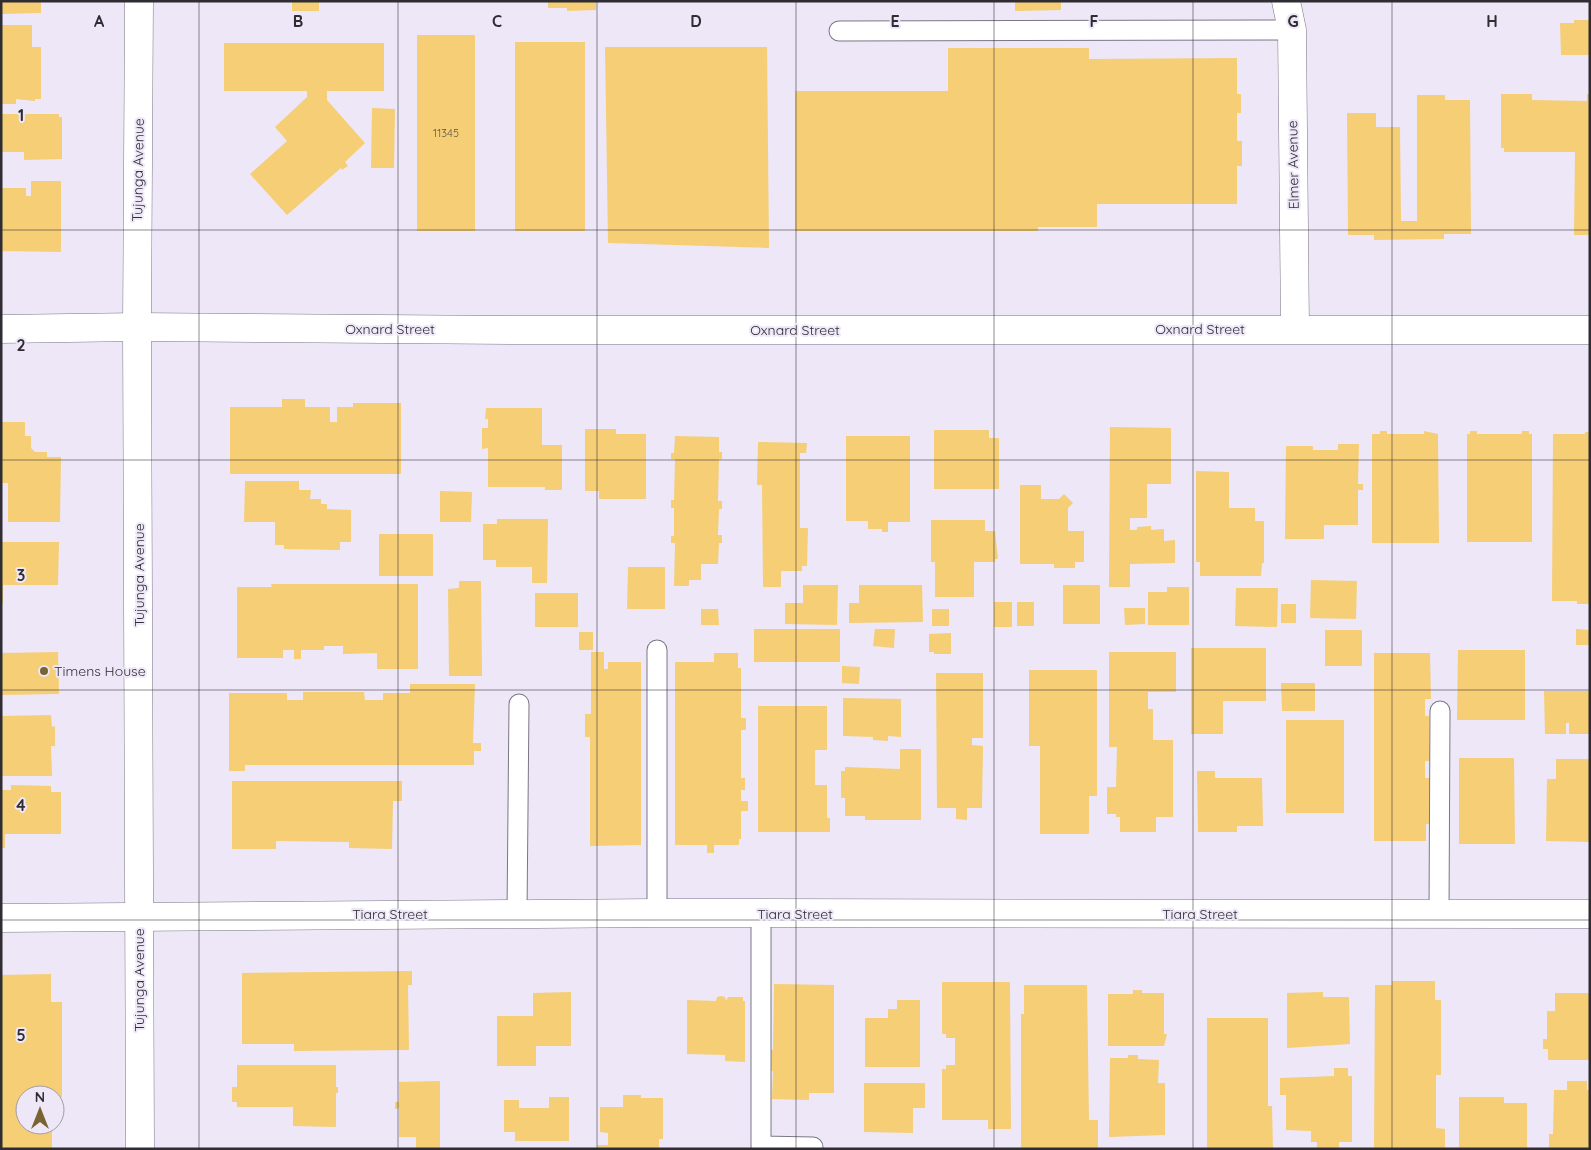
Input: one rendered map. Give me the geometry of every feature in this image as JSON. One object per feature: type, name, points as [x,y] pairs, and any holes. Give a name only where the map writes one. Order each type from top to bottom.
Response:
[{"type":"street","name":"Tujunga Avenue","points":[[139,1],[137,327],[140,1149]]},
{"type":"street","name":"Elmer Avenue","points":[[1286,1],[1292,30],[1294,329]]},
{"type":"street","name":"Oxnard Street","points":[[1,329],[137,327],[500,330],[1590,330]]},
{"type":"street","name":"Tiara Street","points":[[1,918],[657,913],[1590,914]]},
{"type":"lane","points":[[839,31],[1292,30]]},
{"type":"lane","points":[[657,650],[657,913]]},
{"type":"lane","points":[[517,914],[519,704]]},
{"type":"lane","points":[[1439,914],[1440,711]]},
{"type":"lane","points":[[760,914],[761,1146],[814,1147]]},
{"type":"building","points":[[1,1],[41,1],[41,13],[1,14]]},
{"type":"building","points":[[292,1],[319,1],[319,11],[292,11]]},
{"type":"building","points":[[548,1],[596,1],[596,10],[567,11],[567,8],[548,8]]},
{"type":"building","points":[[1015,1],[1061,1],[1061,10],[1015,11]]},
{"type":"building","points":[[1574,20],[1590,20],[1590,55],[1561,55],[1560,23],[1574,23]]},
{"type":"building","points":[[1,25],[32,25],[32,47],[41,47],[41,99],[35,99],[35,101],[16,99],[16,104],[1,104]]},
{"type":"building","points":[[417,35],[475,35],[475,231],[417,231]]},
{"type":"building","points":[[515,42],[585,42],[585,231],[515,231]]},
{"type":"building","points":[[224,43],[384,43],[384,91],[327,91],[327,100],[365,143],[345,162],[348,166],[342,170],[341,168],[287,215],[250,174],[287,141],[275,127],[307,97],[307,91],[224,91]]},
{"type":"building","points":[[605,47],[767,47],[769,248],[608,243]]},
{"type":"building","points":[[948,48],[1089,48],[1089,59],[1237,58],[1237,94],[1241,94],[1241,113],[1237,113],[1237,141],[1242,141],[1242,166],[1237,166],[1237,204],[1097,204],[1097,227],[1038,227],[1038,231],[795,231],[795,91],[948,91]]},
{"type":"building","points":[[1501,94],[1532,94],[1532,100],[1587,101],[1587,94],[1590,94],[1590,235],[1574,235],[1575,152],[1504,152],[1504,148],[1501,148]]},
{"type":"building","points":[[1417,95],[1445,95],[1445,100],[1470,100],[1471,234],[1444,234],[1444,239],[1374,240],[1374,235],[1348,235],[1347,113],[1376,113],[1376,127],[1400,127],[1401,221],[1417,221]]},
{"type":"building","points":[[372,108],[395,109],[394,168],[371,168]]},
{"type":"building","points":[[1,114],[59,114],[59,117],[62,117],[62,159],[24,160],[24,152],[1,152]]},
{"type":"building","points":[[31,181],[61,181],[61,252],[1,251],[1,188],[26,188],[26,196],[31,196]]},
{"type":"building","points":[[282,399],[305,399],[305,407],[330,407],[330,422],[337,422],[337,407],[353,407],[353,403],[401,403],[401,474],[230,474],[230,407],[282,407]]},
{"type":"building","points":[[486,408],[542,408],[542,445],[562,445],[562,490],[545,490],[545,487],[488,487],[488,448],[482,449],[482,428],[488,428],[488,419],[485,419]]},
{"type":"building","points":[[1,422],[25,422],[25,436],[31,436],[31,448],[35,452],[47,452],[47,457],[61,457],[60,522],[8,522],[8,483],[2,483]]},
{"type":"building","points":[[1110,427],[1171,428],[1171,484],[1147,484],[1147,518],[1130,518],[1130,530],[1137,530],[1137,527],[1151,526],[1151,530],[1164,529],[1164,541],[1175,540],[1175,563],[1130,564],[1130,587],[1109,587]]},
{"type":"building","points":[[585,429],[616,429],[616,434],[646,434],[646,499],[599,499],[599,491],[585,491]]},
{"type":"building","points":[[934,430],[989,430],[989,438],[999,438],[999,489],[934,489]]},
{"type":"building","points":[[1380,431],[1387,431],[1387,434],[1424,434],[1424,431],[1438,434],[1439,543],[1372,543],[1372,434],[1380,434]]},
{"type":"building","points":[[1470,431],[1477,431],[1477,434],[1522,434],[1522,431],[1529,431],[1529,434],[1532,434],[1532,542],[1467,542],[1467,434],[1470,434]]},
{"type":"building","points":[[1585,432],[1590,434],[1590,601],[1589,604],[1577,604],[1577,601],[1552,601],[1553,434],[1585,434]]},
{"type":"building","points":[[675,436],[719,437],[719,452],[722,452],[722,459],[719,459],[718,501],[722,501],[722,509],[719,509],[718,535],[722,535],[722,543],[719,543],[718,564],[701,564],[701,580],[689,580],[689,586],[674,586],[675,543],[671,543],[671,536],[674,536],[674,508],[671,508],[671,500],[674,500],[675,459],[671,459],[671,453],[674,453]]},
{"type":"building","points":[[846,436],[910,436],[910,522],[888,522],[888,532],[882,532],[882,529],[868,529],[868,521],[846,521]]},
{"type":"building","points":[[758,442],[807,443],[806,453],[800,453],[800,528],[808,528],[807,566],[802,566],[802,571],[781,571],[781,587],[763,587],[762,485],[757,485]]},
{"type":"building","points":[[1338,444],[1359,444],[1358,484],[1363,484],[1363,490],[1358,490],[1358,525],[1324,525],[1324,539],[1285,539],[1286,446],[1313,446],[1313,450],[1338,450]]},
{"type":"building","points":[[1196,471],[1229,472],[1229,508],[1255,508],[1255,521],[1264,521],[1264,563],[1262,563],[1261,576],[1200,576],[1200,562],[1196,562]]},
{"type":"building","points":[[245,481],[299,481],[299,490],[311,490],[310,499],[321,499],[321,504],[327,504],[327,509],[351,510],[351,542],[340,542],[340,550],[284,549],[284,545],[275,545],[275,522],[244,522]]},
{"type":"building","points":[[1020,485],[1041,485],[1041,499],[1059,499],[1064,494],[1073,503],[1068,508],[1068,531],[1084,531],[1084,562],[1075,562],[1075,568],[1054,568],[1054,564],[1020,564]]},
{"type":"building","points":[[440,491],[472,492],[471,522],[440,522]]},
{"type":"building","points":[[497,519],[548,519],[547,583],[532,583],[532,567],[496,567],[496,560],[483,560],[483,524],[497,524]]},
{"type":"building","points":[[931,520],[985,520],[985,531],[995,531],[998,559],[995,559],[995,562],[974,562],[974,597],[935,597],[935,562],[931,562]]},
{"type":"building","points":[[379,534],[433,534],[433,576],[379,576]]},
{"type":"building","points":[[1,542],[59,542],[58,585],[3,585],[3,604],[1,604]]},
{"type":"building","points":[[628,567],[665,567],[665,609],[627,609]]},
{"type":"building","points":[[1311,580],[1357,581],[1356,619],[1310,618]]},
{"type":"building","points":[[459,581],[481,581],[482,676],[449,676],[448,589],[459,588]]},
{"type":"building","points":[[271,584],[418,584],[418,669],[377,669],[377,653],[343,654],[343,646],[324,646],[324,650],[301,650],[301,659],[294,659],[294,650],[283,650],[283,658],[237,658],[237,587],[272,587]]},
{"type":"building","points":[[803,585],[838,585],[837,625],[785,624],[785,603],[803,603]]},
{"type":"building","points":[[859,585],[922,585],[923,622],[849,623],[849,603],[859,603]]},
{"type":"building","points":[[1063,585],[1100,585],[1100,624],[1063,624]]},
{"type":"building","points":[[1167,587],[1189,587],[1189,625],[1148,625],[1148,592],[1167,592]]},
{"type":"building","points":[[1236,588],[1278,588],[1277,627],[1235,626]]},
{"type":"building","points":[[535,593],[578,593],[578,627],[535,627]]},
{"type":"building","points":[[994,602],[1012,602],[1012,627],[994,627]]},
{"type":"building","points":[[1017,602],[1034,602],[1034,626],[1017,626]]},
{"type":"building","points":[[1281,604],[1296,604],[1296,623],[1281,623]]},
{"type":"building","points":[[1124,608],[1145,608],[1145,624],[1125,625]]},
{"type":"building","points":[[701,609],[718,609],[719,625],[701,625]]},
{"type":"building","points":[[932,609],[949,609],[949,626],[932,626]]},
{"type":"building","points":[[754,629],[840,629],[840,662],[754,662]]},
{"type":"building","points":[[875,629],[895,629],[894,648],[873,646]]},
{"type":"building","points":[[1576,629],[1590,630],[1590,645],[1576,645]]},
{"type":"building","points":[[1325,630],[1362,630],[1362,666],[1325,666]]},
{"type":"building","points":[[579,632],[593,632],[593,650],[579,650]]},
{"type":"building","points":[[951,633],[951,654],[934,654],[934,652],[929,652],[929,634]]},
{"type":"building","points":[[1191,648],[1266,648],[1266,701],[1223,701],[1223,734],[1191,734]]},
{"type":"building","points":[[1458,650],[1525,650],[1525,720],[1457,720]]},
{"type":"building","points":[[58,652],[59,694],[1,695],[1,653]]},
{"type":"building","points":[[591,652],[604,652],[604,669],[608,669],[608,662],[641,662],[641,845],[590,846],[590,737],[585,737],[585,714],[591,714]]},
{"type":"building","points":[[1109,652],[1176,652],[1176,692],[1148,692],[1148,709],[1153,709],[1153,740],[1173,740],[1173,817],[1156,817],[1156,832],[1120,832],[1120,817],[1116,817],[1116,814],[1107,814],[1107,787],[1116,787],[1117,747],[1109,747]]},
{"type":"building","points":[[714,653],[738,653],[738,668],[741,668],[741,718],[746,718],[746,730],[741,730],[741,778],[745,778],[745,790],[741,790],[741,801],[748,801],[748,811],[741,811],[741,839],[739,839],[739,845],[714,845],[714,853],[707,853],[707,845],[675,845],[675,662],[714,662]]},
{"type":"building","points":[[1374,653],[1430,653],[1431,699],[1425,699],[1425,716],[1429,716],[1430,761],[1425,761],[1425,778],[1431,778],[1431,824],[1426,824],[1426,841],[1374,841]]},
{"type":"building","points":[[842,666],[860,667],[859,684],[842,683]]},
{"type":"building","points":[[1029,670],[1097,670],[1097,796],[1089,796],[1089,834],[1040,834],[1040,746],[1029,746]]},
{"type":"building","points":[[936,673],[983,673],[983,738],[972,738],[972,745],[983,746],[982,808],[967,808],[967,820],[956,819],[956,808],[937,808]]},
{"type":"building","points":[[1281,683],[1315,683],[1315,711],[1282,711]]},
{"type":"building","points":[[410,684],[475,684],[473,743],[481,743],[481,751],[474,751],[474,765],[245,765],[245,771],[229,771],[229,693],[287,693],[287,700],[303,700],[303,692],[364,692],[365,700],[383,700],[383,693],[410,693]]},
{"type":"building","points":[[1544,691],[1590,691],[1590,734],[1569,734],[1569,723],[1566,723],[1566,734],[1545,734]]},
{"type":"building","points":[[843,698],[901,699],[901,737],[888,736],[888,741],[873,740],[873,737],[843,736]]},
{"type":"building","points":[[758,706],[827,706],[827,750],[815,750],[815,785],[827,785],[827,818],[830,818],[830,832],[758,832]]},
{"type":"building","points":[[51,715],[52,727],[55,726],[55,746],[51,746],[52,776],[1,776],[1,716]]},
{"type":"building","points":[[1286,720],[1344,720],[1344,813],[1286,813]]},
{"type":"building","points":[[900,749],[921,749],[921,820],[865,820],[865,816],[845,816],[845,798],[841,798],[841,771],[845,771],[845,767],[900,769]]},
{"type":"building","points":[[1459,758],[1514,758],[1515,844],[1459,844]]},
{"type":"building","points":[[1556,759],[1590,759],[1590,842],[1546,841],[1547,779],[1556,779]]},
{"type":"building","points":[[1197,771],[1215,771],[1215,778],[1262,778],[1263,826],[1237,826],[1237,832],[1198,832]]},
{"type":"building","points":[[232,781],[402,781],[402,801],[393,801],[392,849],[349,848],[349,842],[276,841],[276,849],[232,849]]},
{"type":"building","points":[[11,785],[51,786],[51,792],[61,792],[61,834],[5,834],[5,848],[1,848],[1,790],[11,790]]},
{"type":"building","points":[[412,971],[412,985],[408,985],[409,1050],[294,1051],[294,1044],[242,1044],[242,973]]},
{"type":"building","points":[[51,974],[51,1002],[62,1002],[62,1085],[15,1085],[15,1135],[52,1135],[52,1149],[1,1149],[1,975]]},
{"type":"building","points":[[1392,981],[1435,981],[1435,1000],[1441,1000],[1441,1075],[1436,1075],[1436,1128],[1445,1129],[1445,1149],[1374,1149],[1375,985],[1392,985]]},
{"type":"building","points":[[942,982],[1010,982],[1011,1129],[988,1129],[988,1120],[942,1120],[942,1069],[946,1069],[946,1065],[955,1065],[955,1038],[946,1038],[946,1034],[942,1034]]},
{"type":"building","points":[[774,984],[834,985],[834,1093],[809,1093],[809,1100],[772,1099],[773,1071],[768,1071],[768,1050],[773,1050]]},
{"type":"building","points":[[1024,985],[1087,985],[1089,1120],[1098,1120],[1098,1149],[1021,1149],[1021,1014],[1024,1014]]},
{"type":"building","points":[[1133,990],[1142,990],[1142,993],[1164,993],[1164,1034],[1167,1034],[1164,1046],[1108,1046],[1108,994],[1133,994]]},
{"type":"building","points":[[571,992],[571,1046],[536,1046],[536,1066],[497,1066],[497,1016],[533,1016],[533,993]]},
{"type":"building","points":[[1323,992],[1323,997],[1349,997],[1350,1044],[1287,1048],[1287,993]]},
{"type":"building","points":[[1555,993],[1590,993],[1590,1060],[1548,1060],[1548,1049],[1543,1049],[1543,1039],[1547,1039],[1547,1011],[1555,1011]]},
{"type":"building","points":[[717,997],[725,997],[726,1001],[728,997],[743,997],[743,1001],[745,1001],[745,1062],[725,1061],[725,1055],[687,1054],[687,1000],[716,1001]]},
{"type":"building","points":[[897,1000],[920,1000],[920,1067],[865,1067],[865,1018],[888,1018],[888,1009],[897,1009]]},
{"type":"building","points":[[1207,1018],[1268,1018],[1268,1106],[1272,1106],[1273,1149],[1207,1149]]},
{"type":"building","points":[[1128,1055],[1138,1055],[1138,1059],[1159,1060],[1158,1083],[1165,1083],[1165,1135],[1109,1137],[1110,1058],[1128,1058]]},
{"type":"building","points":[[237,1065],[336,1065],[336,1087],[338,1087],[338,1093],[336,1093],[336,1127],[293,1126],[293,1107],[237,1107],[237,1102],[232,1102],[232,1087],[237,1087]]},
{"type":"building","points":[[1334,1068],[1348,1068],[1348,1076],[1352,1076],[1352,1142],[1339,1142],[1339,1149],[1317,1149],[1317,1142],[1311,1142],[1311,1131],[1286,1130],[1286,1095],[1280,1095],[1280,1078],[1334,1076]]},
{"type":"building","points":[[440,1081],[440,1148],[416,1148],[416,1137],[399,1137],[399,1108],[395,1109],[395,1102],[399,1102],[399,1082]]},
{"type":"building","points":[[1567,1081],[1587,1081],[1587,1090],[1590,1090],[1590,1149],[1549,1149],[1549,1134],[1553,1134],[1554,1090],[1567,1090]]},
{"type":"building","points":[[864,1083],[925,1083],[925,1108],[913,1108],[913,1133],[864,1132]]},
{"type":"building","points":[[623,1095],[641,1095],[641,1098],[663,1098],[663,1139],[659,1139],[659,1149],[597,1149],[597,1145],[608,1145],[608,1133],[600,1132],[600,1107],[623,1107]]},
{"type":"building","points":[[549,1097],[569,1097],[569,1141],[515,1141],[515,1132],[504,1132],[504,1100],[519,1100],[519,1108],[549,1108]]},
{"type":"building","points":[[1459,1097],[1504,1097],[1504,1103],[1527,1103],[1527,1148],[1459,1149]]},
{"type":"place","name":"Timens House","points":[[44,671]]}]
